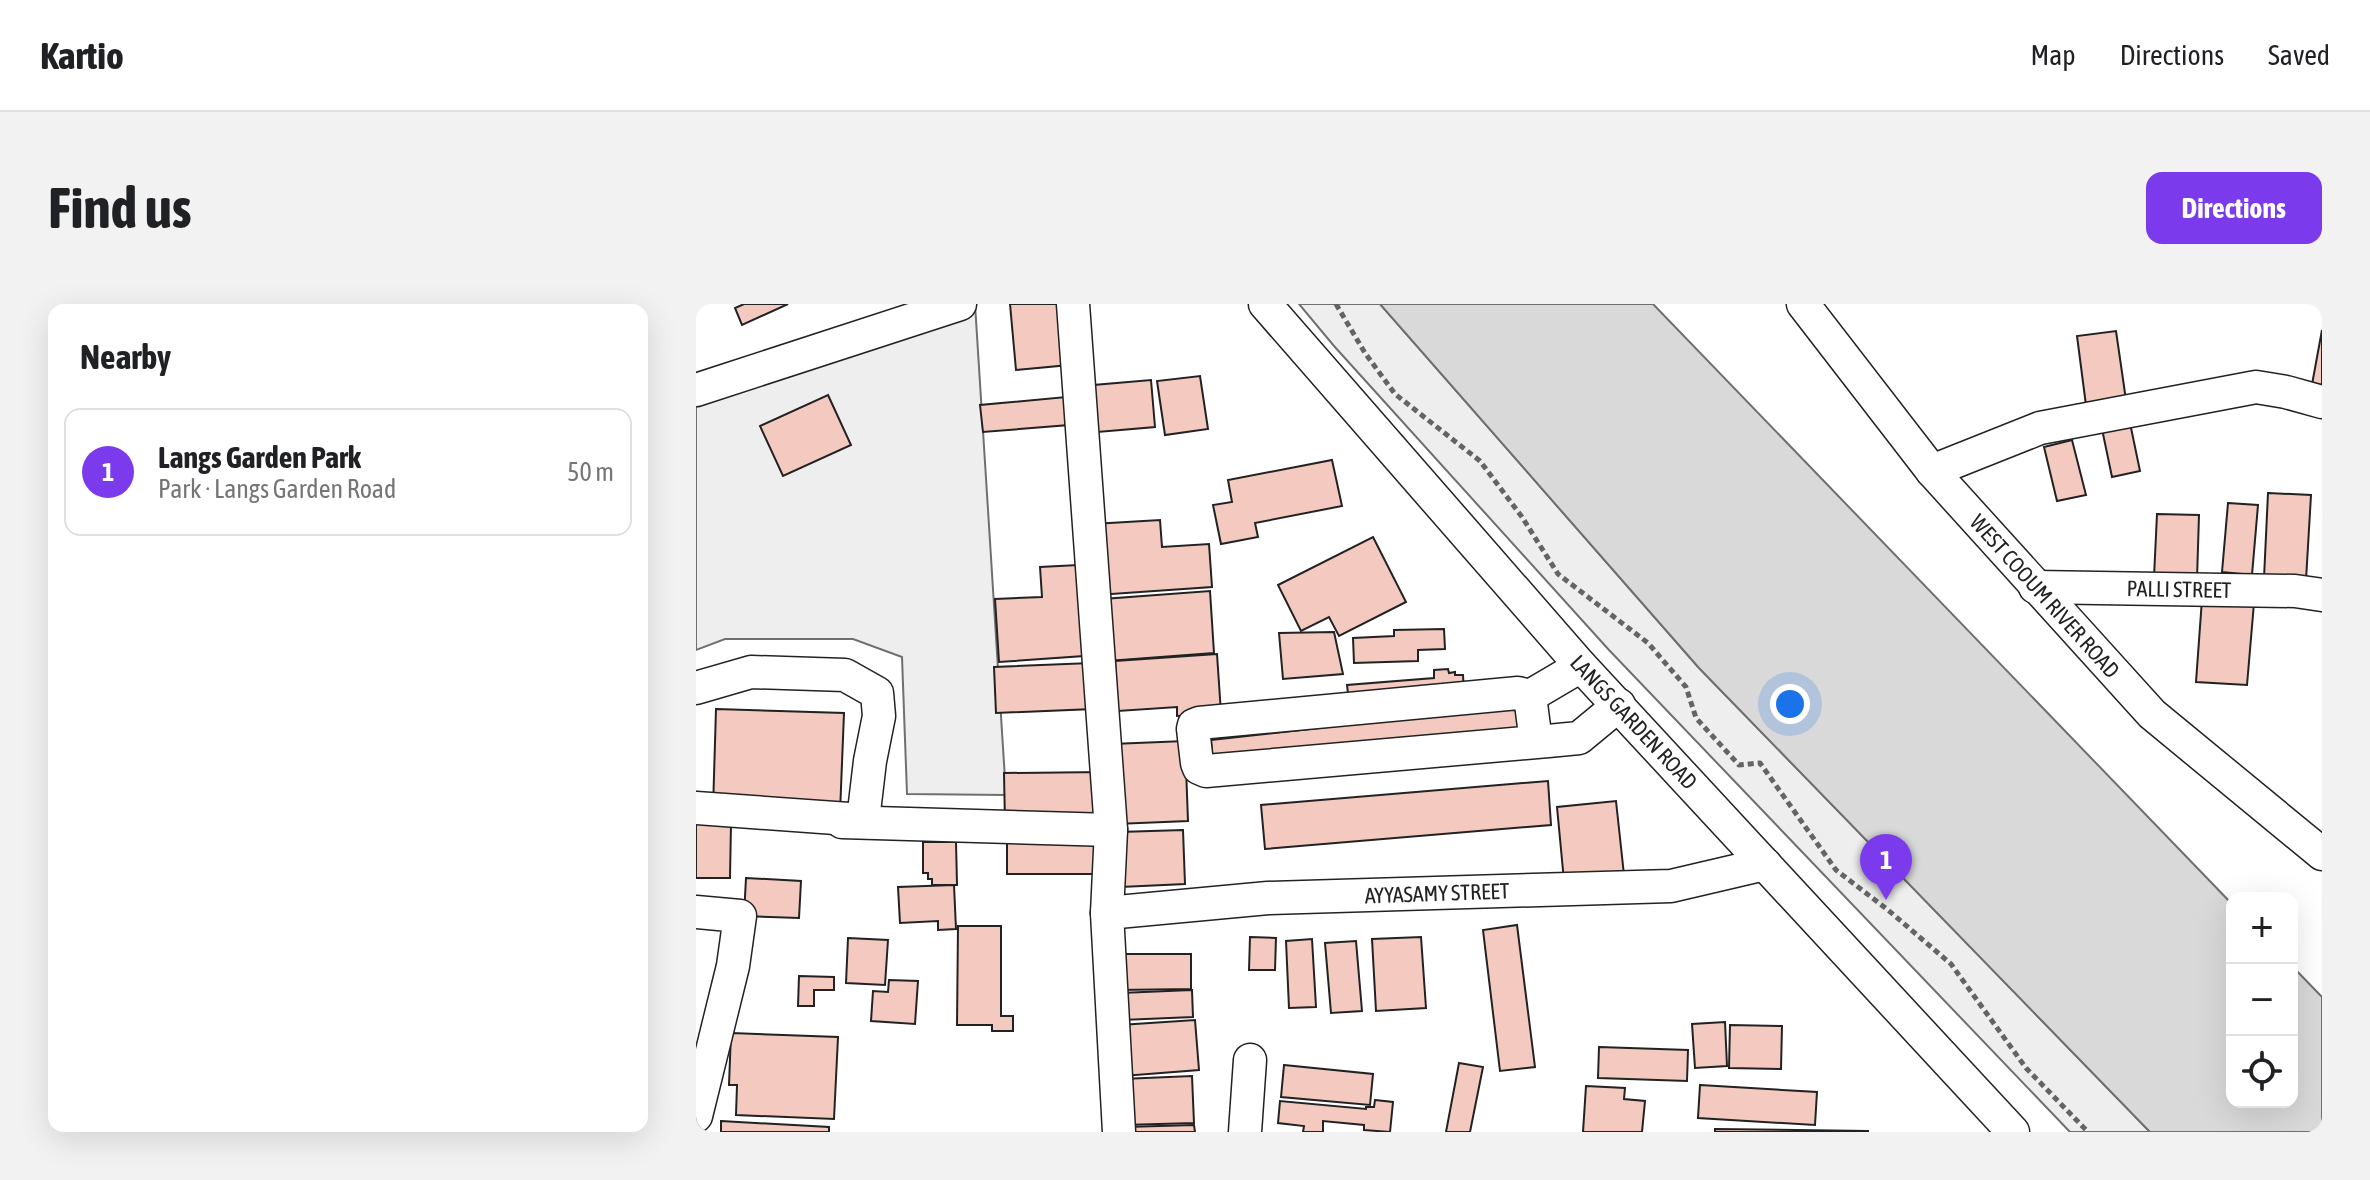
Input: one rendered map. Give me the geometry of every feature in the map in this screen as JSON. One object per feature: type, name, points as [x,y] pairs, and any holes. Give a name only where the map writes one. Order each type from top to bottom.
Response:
[{"type":"street","points":[[696,390],[960,304]]},
{"type":"street","points":[[1073,304],[1111,830],[1107,913],[1119,1132]]},
{"type":"street","name":"LANGS GARDEN ROAD","points":[[1265,304],[1581,666],[2012,1131]]},
{"type":"street","name":"WEST COOUM RIVER ROAD","points":[[1803,304],[1932,471],[2152,714],[2322,854]]},
{"type":"street","points":[[1932,471],[2040,428],[2256,387],[2322,402]]},
{"type":"street","name":"PALLI STREET","points":[[2035,587],[2295,591],[2322,595]]},
{"type":"street","points":[[1581,666],[1530,696],[1518,693],[1199,723],[1193,729],[1197,763],[1199,768],[1206,771],[1579,738],[1619,705]]},
{"type":"street","points":[[696,688],[751,672],[845,675],[877,693],[879,716],[863,820],[696,808]]},
{"type":"street","points":[[1530,696],[1536,742]]},
{"type":"street","points":[[696,814],[801,821],[1111,830]]},
{"type":"street","name":"AYYASAMY STREET","points":[[1107,913],[1268,898],[1671,886],[1765,864]]},
{"type":"street","points":[[696,912],[740,916],[733,966],[696,1116]]},
{"type":"street","points":[[1245,1132],[1250,1060]]},
{"type":"path","points":[[1336,304],[1365,353],[1395,394],[1480,461],[1522,517],[1558,574],[1648,643],[1686,687],[1696,718],[1739,765],[1760,763],[1836,870],[1951,964],[2026,1068],[2088,1132]]},
{"type":"shaded area","points":[[975,304],[1006,795],[907,794],[902,657],[853,639],[725,639],[696,650],[696,404]]},
{"type":"shaded area","points":[[1299,304],[1380,304],[1699,668],[2150,1132],[2070,1132],[1609,650]]},
{"type":"shaded area","points":[[1380,304],[1653,304],[2226,898],[2226,1108],[2298,1108],[2298,972],[2322,997],[2322,1132],[2150,1132],[1699,668]]},
{"type":"building","points":[[744,304],[788,304],[742,325],[735,308]]},
{"type":"building","points":[[1010,304],[1060,304],[1069,365],[1016,370]]},
{"type":"building","points":[[2322,330],[2322,392],[2311,390]]},
{"type":"building","points":[[2116,331],[2127,407],[2087,413],[2077,336]]},
{"type":"building","points":[[1200,376],[1208,429],[1165,435],[1157,381]]},
{"type":"building","points":[[1151,380],[1155,427],[1086,433],[1082,386]]},
{"type":"building","points":[[828,395],[851,445],[783,476],[760,426]]},
{"type":"building","points":[[1066,397],[1069,425],[983,432],[980,405]]},
{"type":"building","points":[[2130,423],[2140,471],[2112,477],[2102,429]]},
{"type":"building","points":[[2072,440],[2086,495],[2057,501],[2044,447]]},
{"type":"building","points":[[1332,460],[1342,506],[1255,523],[1258,537],[1221,544],[1213,505],[1232,502],[1228,480]]},
{"type":"building","points":[[2268,493],[2311,495],[2306,580],[2264,578]]},
{"type":"building","points":[[2228,503],[2258,505],[2252,575],[2222,572]]},
{"type":"building","points":[[2157,514],[2199,515],[2197,579],[2154,577]]},
{"type":"building","points":[[1160,520],[1162,547],[1209,544],[1212,587],[1097,595],[1093,524]]},
{"type":"building","points":[[1373,537],[1406,602],[1339,636],[1329,617],[1301,631],[1278,585]]},
{"type":"building","points":[[1078,565],[1084,656],[999,662],[995,599],[1042,597],[1040,567]]},
{"type":"building","points":[[1210,591],[1214,653],[1107,661],[1103,599]]},
{"type":"building","points":[[2202,599],[2254,603],[2247,685],[2196,682]]},
{"type":"building","points":[[1444,629],[1445,649],[1418,650],[1418,661],[1354,663],[1353,638],[1394,636],[1394,630]]},
{"type":"building","points":[[1334,632],[1343,674],[1283,679],[1279,633]]},
{"type":"building","points":[[1217,654],[1221,713],[1177,716],[1177,707],[1118,711],[1115,661]]},
{"type":"building","points":[[1091,663],[1093,709],[996,713],[994,667]]},
{"type":"building","points":[[1448,669],[1449,673],[1463,675],[1464,692],[1349,702],[1347,685],[1434,678],[1434,670]]},
{"type":"building","points":[[1526,705],[1530,737],[1213,764],[1211,740]]},
{"type":"building","points":[[716,709],[844,713],[840,813],[713,809]]},
{"type":"building","points":[[1185,741],[1188,821],[1116,824],[1112,744]]},
{"type":"building","points":[[1103,772],[1103,822],[1005,823],[1004,773]]},
{"type":"building","points":[[1548,781],[1551,825],[1265,849],[1261,805]]},
{"type":"building","points":[[1616,801],[1624,875],[1564,881],[1557,807]]},
{"type":"building","points":[[696,823],[731,824],[730,878],[696,878]]},
{"type":"building","points":[[1183,830],[1185,884],[1121,887],[1119,832]]},
{"type":"building","points":[[1007,833],[1102,834],[1102,874],[1007,874]]},
{"type":"building","points":[[923,842],[956,842],[957,885],[932,885],[928,873],[923,873]]},
{"type":"building","points":[[746,878],[801,881],[799,918],[744,916]]},
{"type":"building","points":[[954,885],[956,929],[938,930],[938,921],[900,923],[898,887]]},
{"type":"building","points":[[1517,925],[1535,1067],[1500,1071],[1483,930]]},
{"type":"building","points":[[958,926],[1001,926],[1001,1016],[1013,1016],[1013,1031],[992,1031],[992,1025],[957,1025]]},
{"type":"building","points":[[1250,937],[1276,938],[1275,970],[1249,970]]},
{"type":"building","points":[[1421,937],[1426,1008],[1376,1011],[1372,939]]},
{"type":"building","points":[[848,938],[888,940],[885,985],[846,983]]},
{"type":"building","points":[[1312,939],[1316,1007],[1289,1008],[1286,941]]},
{"type":"building","points":[[1356,941],[1362,1011],[1331,1013],[1325,943]]},
{"type":"building","points":[[1118,954],[1191,954],[1191,989],[1118,990]]},
{"type":"building","points":[[799,976],[834,977],[834,990],[814,990],[814,1006],[798,1006]]},
{"type":"building","points":[[889,980],[918,981],[915,1024],[871,1021],[873,991],[888,992]]},
{"type":"building","points":[[1192,990],[1193,1017],[1122,1020],[1120,993]]},
{"type":"building","points":[[1195,1020],[1199,1070],[1123,1076],[1120,1025]]},
{"type":"building","points":[[1725,1022],[1727,1066],[1695,1068],[1692,1024]]},
{"type":"building","points":[[1730,1025],[1782,1026],[1781,1069],[1729,1068]]},
{"type":"building","points":[[731,1033],[838,1037],[834,1119],[736,1115],[737,1085],[729,1085]]},
{"type":"building","points":[[1599,1047],[1688,1050],[1687,1081],[1598,1078]]},
{"type":"building","points":[[1459,1063],[1483,1067],[1470,1132],[1446,1132]]},
{"type":"building","points":[[1284,1065],[1373,1074],[1370,1105],[1281,1097]]},
{"type":"building","points":[[1192,1076],[1194,1123],[1123,1125],[1122,1079]]},
{"type":"building","points":[[1700,1085],[1817,1092],[1815,1125],[1698,1118]]},
{"type":"building","points":[[1586,1086],[1625,1088],[1624,1099],[1645,1101],[1642,1132],[1583,1132]]},
{"type":"building","points":[[1375,1100],[1393,1102],[1390,1132],[1364,1130],[1364,1125],[1323,1121],[1323,1132],[1303,1132],[1304,1126],[1278,1123],[1280,1101],[1366,1109],[1374,1107]]},
{"type":"building","points":[[721,1121],[829,1127],[829,1132],[721,1132]]},
{"type":"building","points":[[1194,1125],[1195,1132],[1126,1132],[1125,1127]]},
{"type":"building","points":[[1715,1129],[1868,1131],[1868,1132],[1715,1132]]},
{"type":"place","name":"Langs Garden Park","points":[[1886,900]]}]
